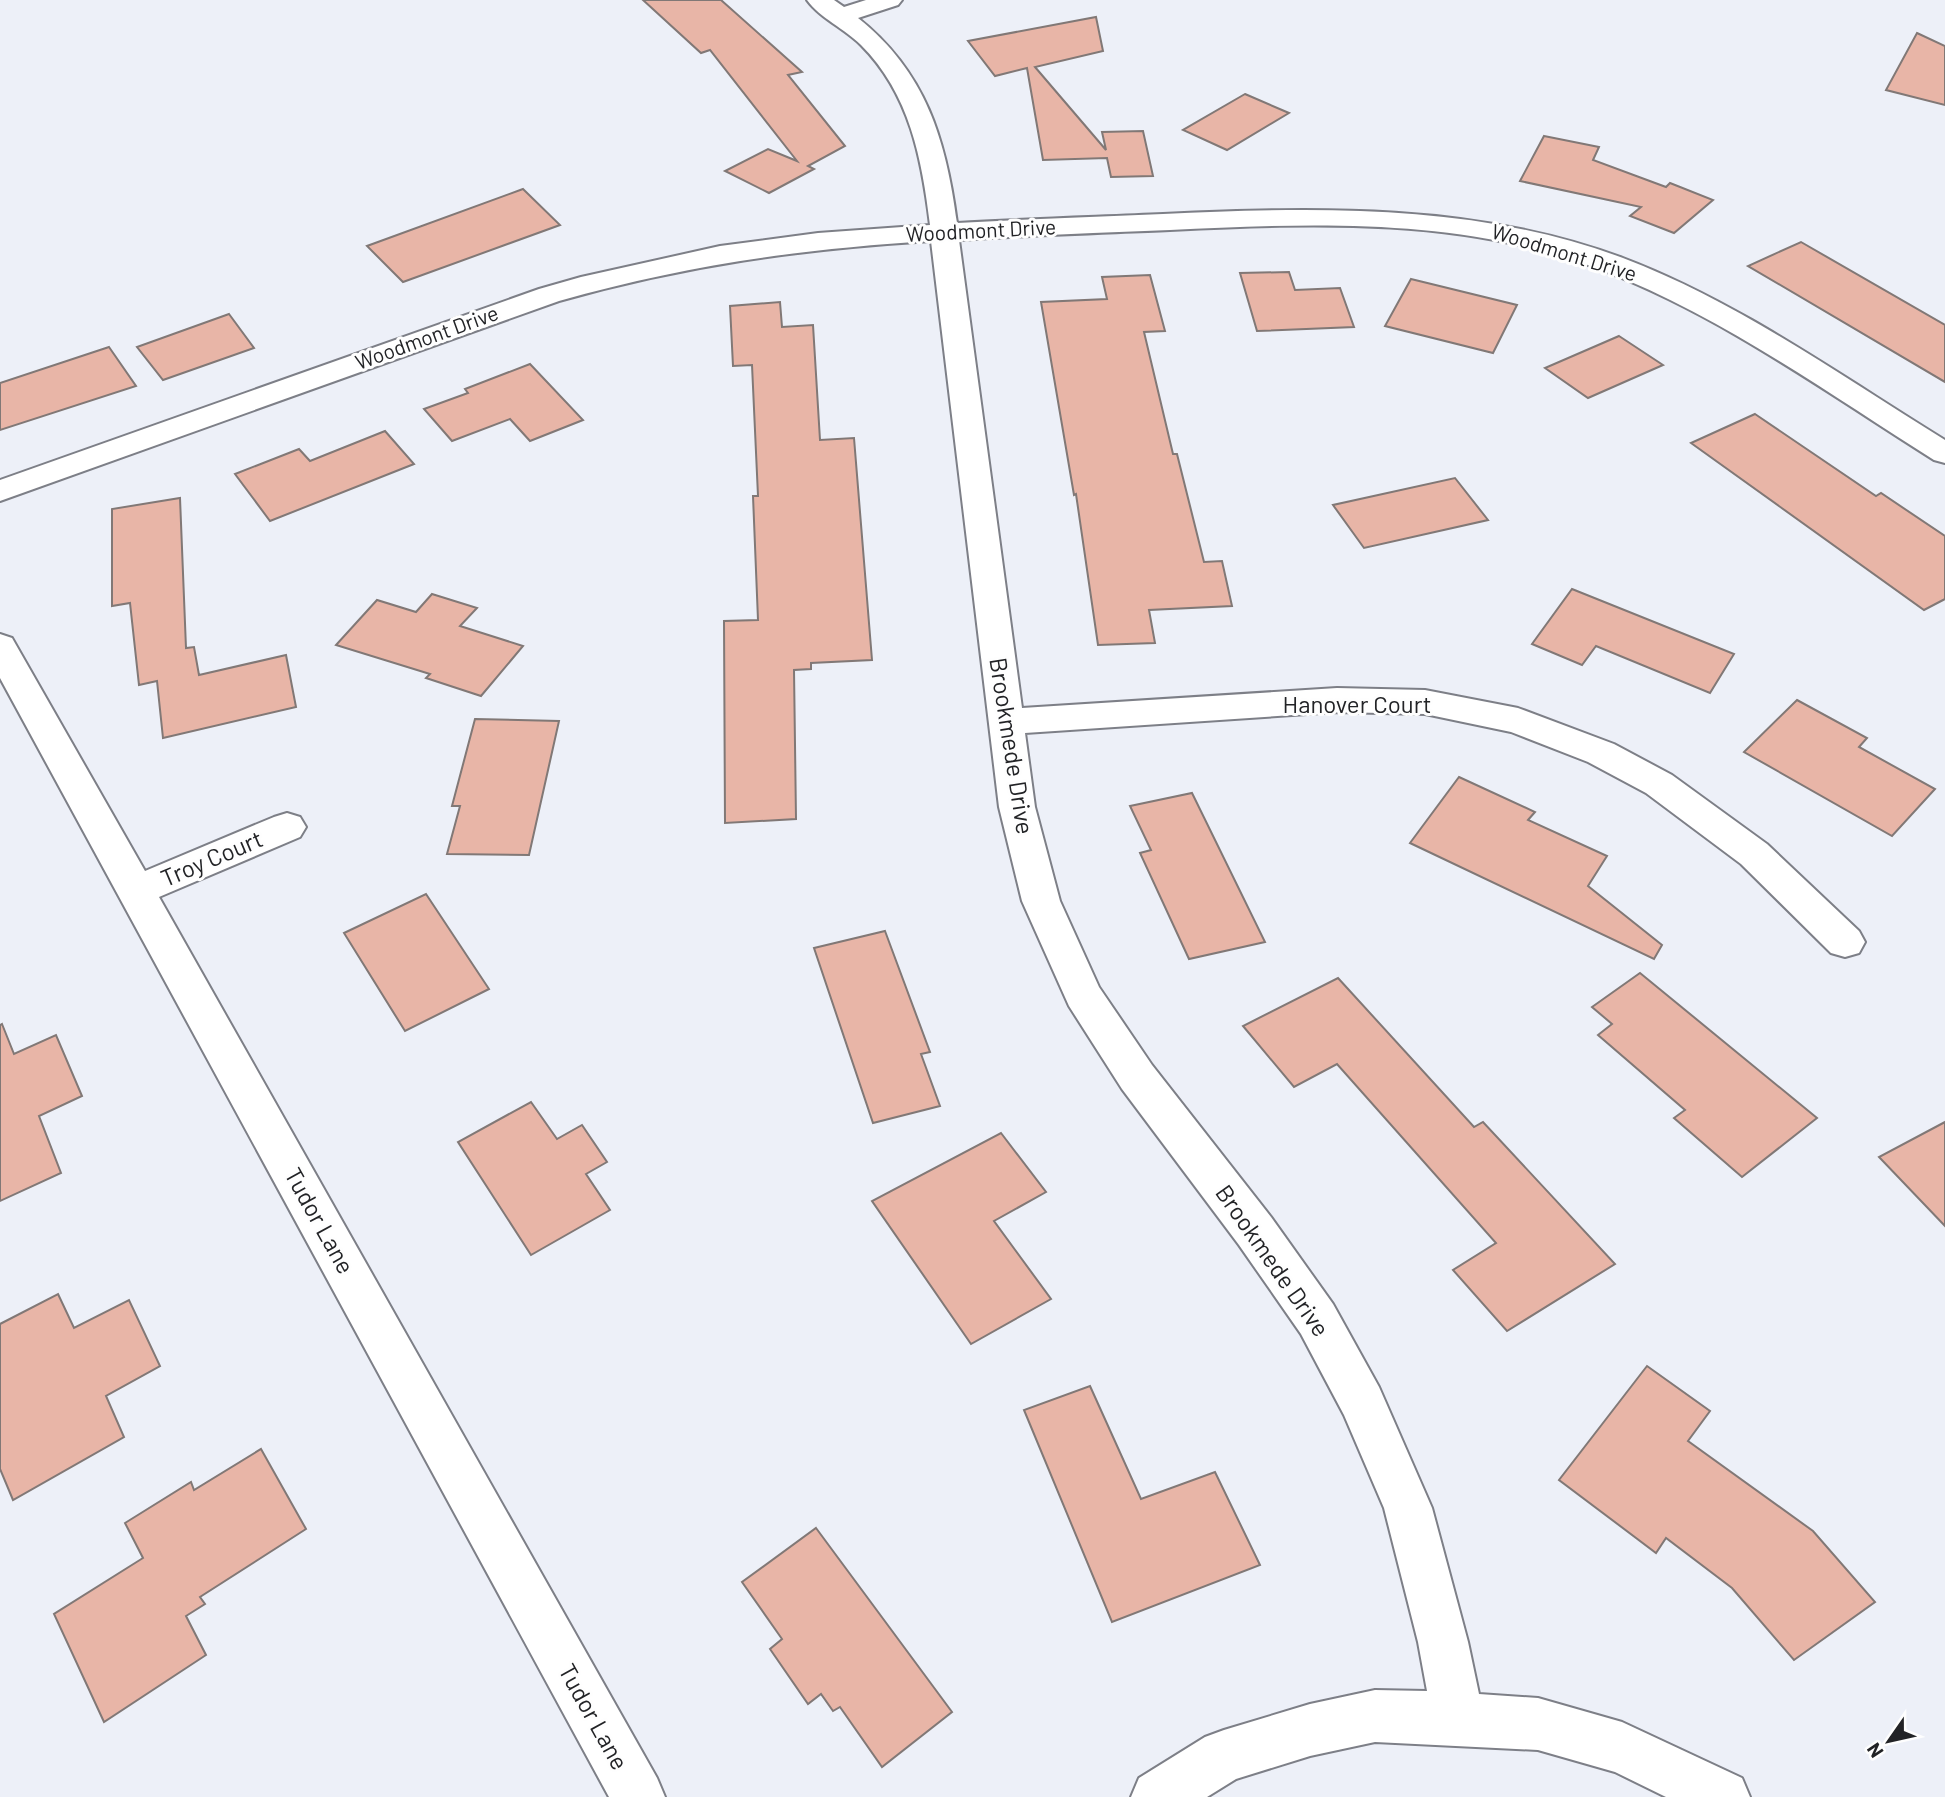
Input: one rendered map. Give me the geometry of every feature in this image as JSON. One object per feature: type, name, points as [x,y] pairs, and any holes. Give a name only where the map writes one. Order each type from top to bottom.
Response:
[{"type":"street","points":[[830,8],[890,0]]},
{"type":"street","name":"Brookmede Drive","points":[[830,8],[875,46],[898,75],[918,110],[930,143],[944,233],[1017,807],[1041,901],[1083,995],[1137,1077],[1255,1231],[1317,1319],[1362,1402],[1408,1508],[1443,1642],[1458,1718]]},
{"type":"street","name":"Woodmont Drive","points":[[0,491],[549,295],[614,276],[716,255],[775,247],[944,233],[1296,216],[1426,220],[1523,236],[1587,256],[1675,289],[1722,315],[1945,453]]},
{"type":"street","name":"Tudor Lane","points":[[0,646],[638,1797]]},
{"type":"street","name":"Hanover Court","points":[[1006,722],[1337,700],[1426,702],[1518,721],[1601,753],[1659,784],[1754,854],[1845,942]]},
{"type":"street","name":"Troy Court","points":[[136,891],[287,827]]},
{"type":"street","points":[[1158,1797],[1224,1756],[1310,1730],[1375,1716],[1538,1724],[1622,1748],[1723,1797]]},
{"type":"building","points":[[643,0],[721,0],[802,72],[788,75],[845,146],[808,166],[814,169],[769,193],[725,171],[768,149],[797,161],[710,50],[701,53]]},
{"type":"building","points":[[1096,17],[1103,51],[1035,67],[1106,150],[1102,132],[1143,131],[1153,176],[1111,177],[1107,158],[1043,160],[1027,68],[995,76],[968,41]]},
{"type":"building","points":[[1917,33],[1945,46],[1945,105],[1886,90]]},
{"type":"building","points":[[1245,94],[1289,113],[1227,150],[1183,130]]},
{"type":"building","points":[[1544,136],[1599,147],[1593,160],[1666,187],[1670,183],[1713,200],[1674,233],[1630,216],[1641,207],[1520,181]]},
{"type":"building","points":[[523,189],[560,225],[403,282],[367,246]]},
{"type":"building","points":[[1801,242],[1945,325],[1945,382],[1748,266]]},
{"type":"building","points":[[1289,272],[1295,290],[1340,288],[1354,327],[1257,331],[1240,273]]},
{"type":"building","points":[[1150,275],[1165,331],[1144,332],[1173,454],[1177,454],[1204,562],[1222,561],[1232,606],[1149,610],[1155,643],[1098,645],[1076,494],[1074,495],[1041,302],[1107,299],[1102,277]]},
{"type":"building","points":[[1411,279],[1517,305],[1493,353],[1385,326]]},
{"type":"building","points":[[780,302],[782,327],[813,325],[820,440],[854,438],[872,660],[811,663],[811,669],[794,670],[796,819],[725,823],[724,621],[758,620],[753,496],[758,496],[752,365],[733,366],[730,306]]},
{"type":"building","points":[[229,314],[254,348],[163,380],[137,347]]},
{"type":"building","points":[[1619,336],[1663,365],[1588,398],[1545,368]]},
{"type":"building","points":[[109,347],[136,386],[0,430],[0,383]]},
{"type":"building","points":[[530,364],[583,420],[530,441],[510,419],[452,441],[424,409],[468,393],[465,389]]},
{"type":"building","points":[[1755,414],[1876,496],[1881,493],[1945,536],[1945,599],[1924,610],[1691,443]]},
{"type":"building","points":[[385,431],[414,464],[270,521],[235,474],[299,449],[310,461]]},
{"type":"building","points":[[1455,478],[1488,520],[1364,548],[1333,505]]},
{"type":"building","points":[[180,498],[186,648],[194,647],[199,675],[286,655],[296,707],[163,738],[157,681],[139,685],[130,603],[112,606],[112,509]]},
{"type":"building","points":[[1572,589],[1734,654],[1710,693],[1596,646],[1582,665],[1532,644]]},
{"type":"building","points":[[432,594],[477,608],[460,626],[523,646],[481,696],[426,678],[430,674],[336,645],[377,600],[416,612]]},
{"type":"building","points":[[1797,700],[1867,738],[1859,747],[1935,789],[1892,836],[1744,752]]},
{"type":"building","points":[[475,719],[559,721],[529,855],[447,854],[460,806],[452,806]]},
{"type":"building","points":[[1459,777],[1535,812],[1528,820],[1607,856],[1588,886],[1662,945],[1654,959],[1410,843]]},
{"type":"building","points":[[1192,793],[1265,942],[1189,959],[1140,853],[1151,850],[1130,806]]},
{"type":"building","points":[[426,894],[489,989],[405,1031],[344,933]]},
{"type":"building","points":[[885,931],[930,1052],[921,1054],[940,1106],[873,1123],[814,948]]},
{"type":"building","points":[[1640,973],[1817,1118],[1742,1177],[1674,1118],[1685,1110],[1598,1035],[1612,1024],[1592,1007]]},
{"type":"building","points":[[1338,978],[1474,1127],[1483,1122],[1615,1264],[1507,1331],[1453,1270],[1496,1243],[1337,1064],[1294,1087],[1243,1026]]},
{"type":"building","points":[[2,1024],[14,1054],[56,1035],[82,1096],[39,1116],[61,1173],[0,1201],[0,1025]]},
{"type":"building","points":[[531,1102],[557,1139],[582,1125],[607,1162],[586,1174],[610,1210],[531,1255],[458,1142]]},
{"type":"building","points":[[1945,1122],[1945,1226],[1879,1157]]},
{"type":"building","points":[[1001,1133],[1046,1192],[994,1221],[1051,1299],[971,1344],[872,1201]]},
{"type":"building","points":[[58,1294],[74,1328],[129,1300],[160,1366],[106,1396],[124,1437],[13,1500],[0,1469],[0,1324]]},
{"type":"building","points":[[1647,1366],[1710,1411],[1688,1441],[1813,1531],[1875,1602],[1794,1660],[1732,1588],[1666,1538],[1656,1553],[1559,1480]]},
{"type":"building","points":[[1090,1386],[1141,1499],[1215,1472],[1260,1565],[1112,1622],[1024,1410]]},
{"type":"building","points":[[261,1449],[306,1529],[200,1597],[205,1604],[186,1616],[206,1655],[104,1722],[54,1614],[143,1558],[125,1523],[191,1482],[194,1490]]},
{"type":"building","points":[[816,1528],[952,1712],[882,1767],[840,1707],[833,1711],[821,1694],[808,1704],[770,1649],[782,1639],[742,1582]]}]
